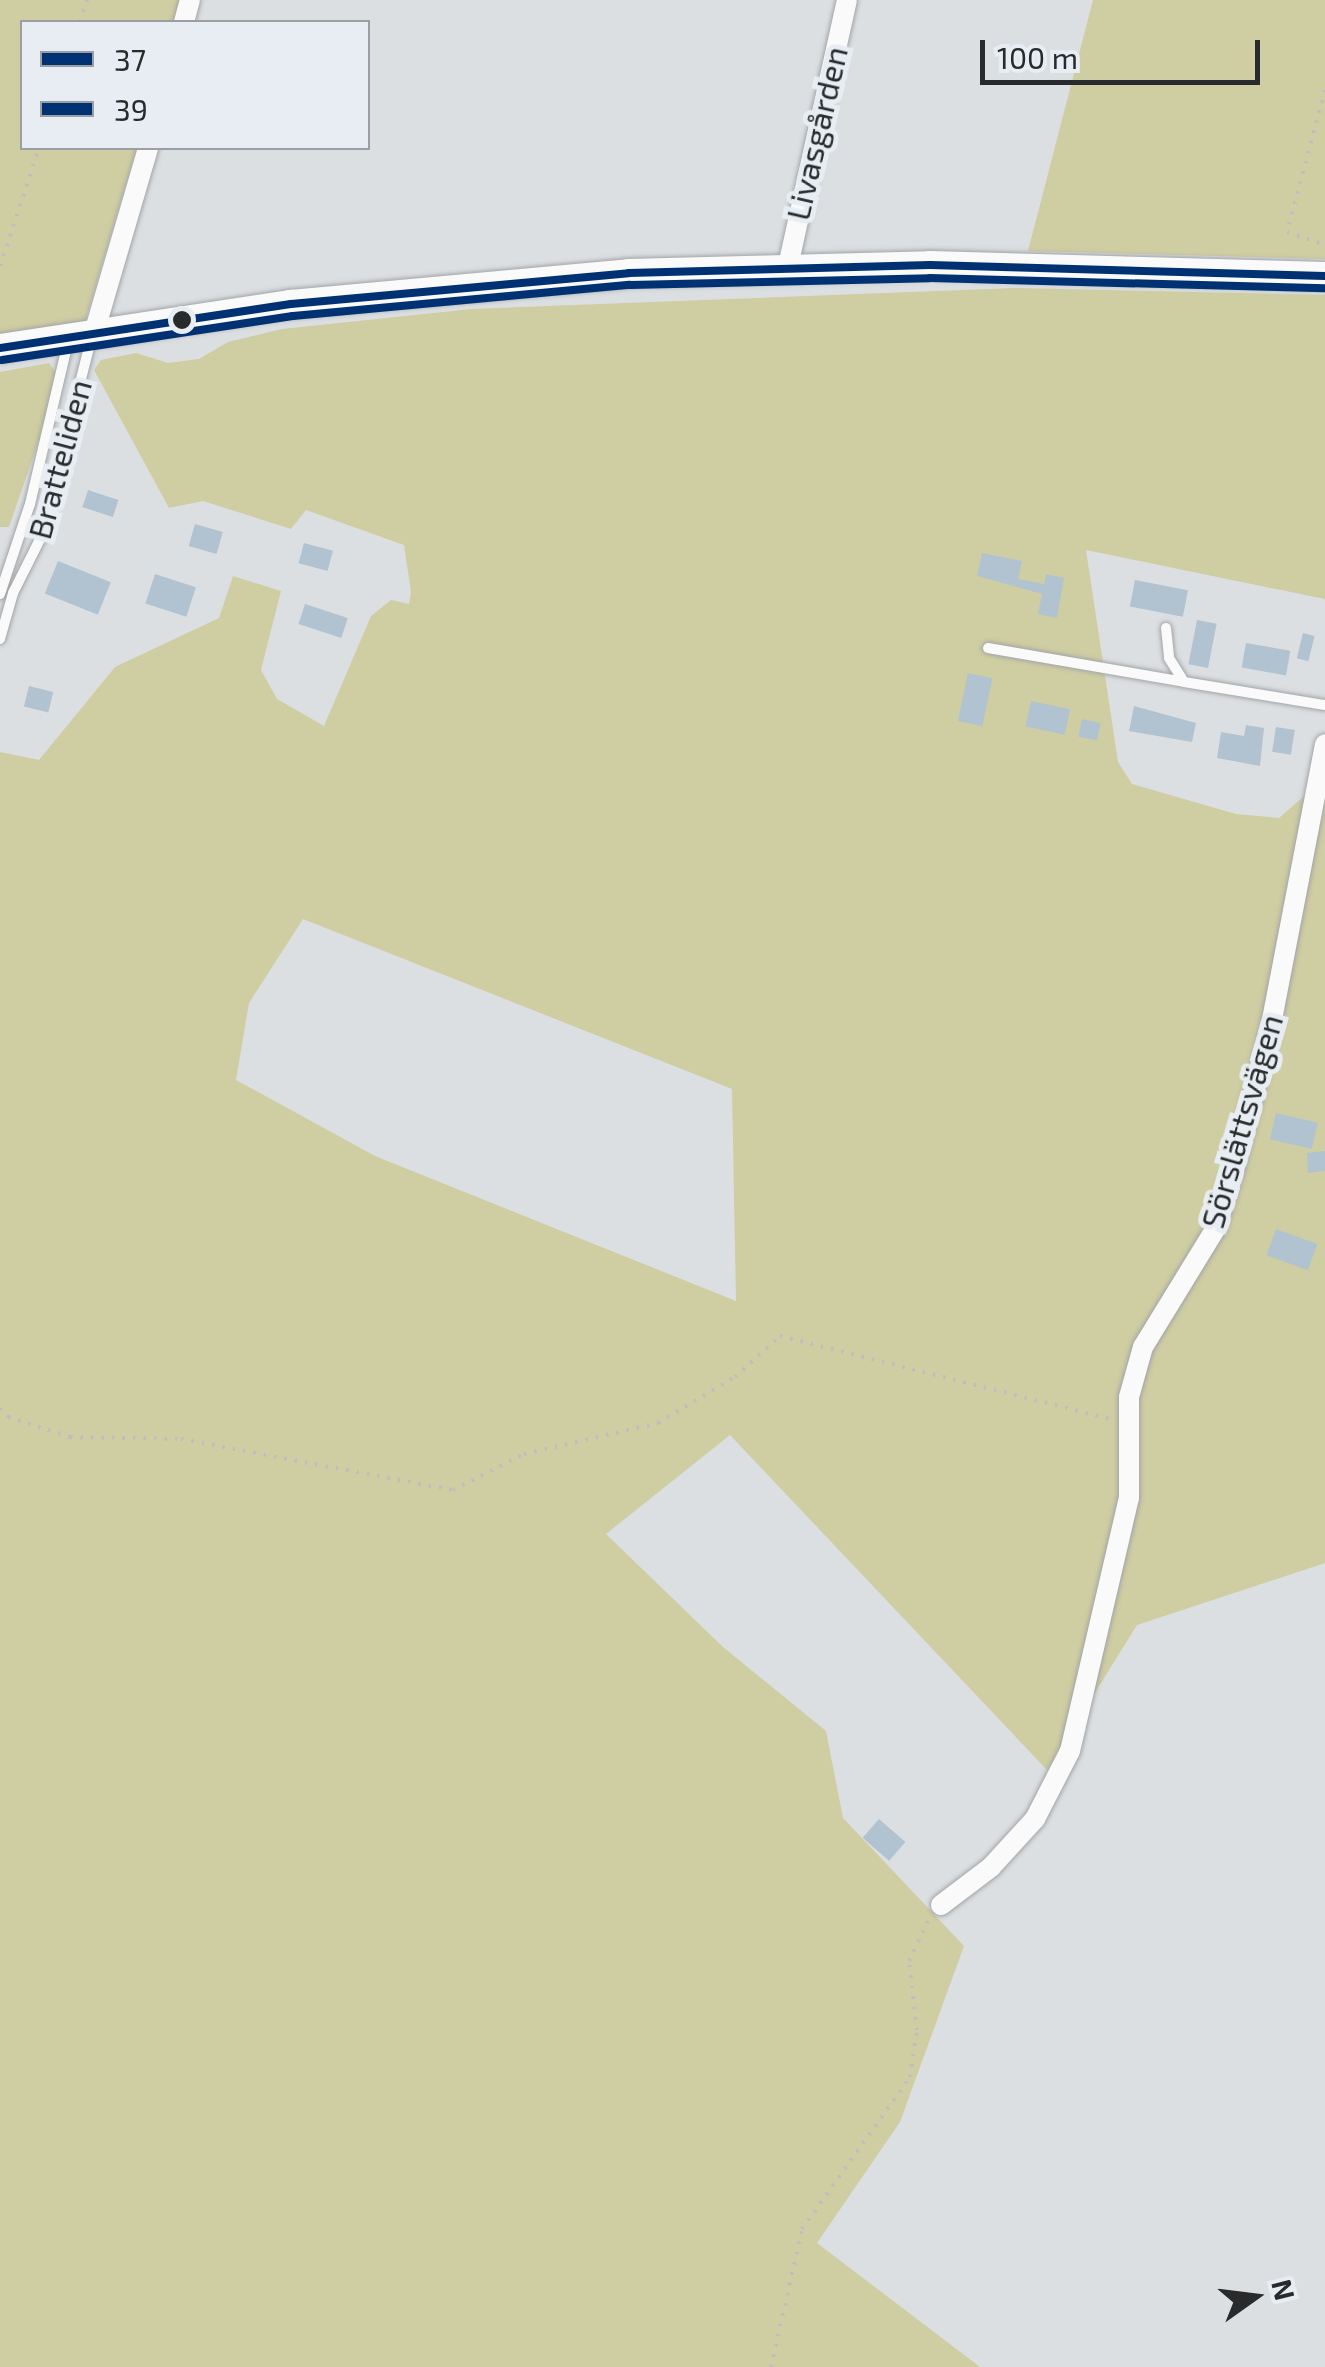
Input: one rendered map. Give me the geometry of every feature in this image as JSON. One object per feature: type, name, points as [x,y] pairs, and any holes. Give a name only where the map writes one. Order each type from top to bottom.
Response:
[{"type":"main road","points":[[0,348],[81,334],[530,279],[788,266],[1325,276]]},
{"type":"street","name":"Livasgården","points":[[788,266],[847,0]]},
{"type":"street","points":[[81,334],[147,150]]},
{"type":"street","name":"Sörslättsvägen","points":[[940,1905],[1003,1856],[1060,1780],[1129,1498],[1128,1420],[1143,1347],[1216,1228],[1239,1154],[1325,744]]},
{"type":"lane","name":"Bratteliden","points":[[0,594],[40,468],[69,357],[81,334]]},
{"type":"lane","name":"Bratteliden","points":[[0,640],[13,592],[41,537],[81,334]]},
{"type":"lane","points":[[1166,628],[1169,658],[1184,682]]},
{"type":"lane","points":[[988,648],[1325,705]]},
{"type":"path","points":[[1325,90],[1287,232],[1325,245]]},
{"type":"path","points":[[0,266],[38,150]]},
{"type":"path","points":[[0,1408],[8,1417],[70,1437],[181,1440],[453,1490],[524,1454],[658,1422],[735,1377],[780,1336],[977,1382],[1056,1410],[1128,1420]]},
{"type":"path","points":[[771,2367],[802,2229],[910,2077],[917,2030],[909,1960],[940,1905]]},
{"type":"shaded area","points":[[0,0],[180,0],[175,20],[20,20],[20,150],[136,150],[85,322],[0,334]]},
{"type":"shaded area","points":[[1093,0],[1325,0],[1325,259],[1028,251]]},
{"type":"shaded area","points":[[1014,288],[1325,295],[1325,599],[1086,550],[1118,762],[1132,784],[1236,814],[1279,818],[1325,778],[1325,1563],[1137,1625],[1047,1770],[730,1435],[606,1534],[723,1647],[826,1731],[843,1818],[964,1946],[900,2122],[817,2243],[980,2367],[0,2367],[0,752],[39,760],[115,667],[219,618],[233,576],[281,591],[261,670],[277,699],[324,726],[371,616],[391,600],[409,604],[411,592],[404,545],[306,510],[291,529],[203,501],[169,508],[94,370],[101,360],[136,353],[168,363],[199,359],[228,342],[282,329],[471,309]],"holes":[[[303,919],[732,1089],[736,1301],[375,1156],[236,1080],[249,1003]]]},
{"type":"shaded area","points":[[49,363],[57,374],[47,417],[9,527],[0,527],[0,372]]},
{"type":"building","points":[[88,490],[118,500],[113,517],[82,507]]},
{"type":"building","points":[[195,524],[223,532],[217,554],[189,546]]},
{"type":"building","points":[[304,543],[333,551],[328,571],[299,563]]},
{"type":"building","points":[[982,553],[1022,561],[1018,579],[1044,584],[1046,574],[1064,578],[1057,618],[1038,614],[1042,594],[977,576]]},
{"type":"building","points":[[58,561],[111,582],[98,615],[45,593]]},
{"type":"building","points":[[155,574],[196,587],[186,617],[145,603]]},
{"type":"building","points":[[1135,580],[1188,590],[1183,617],[1130,607]]},
{"type":"building","points":[[305,604],[348,618],[341,638],[299,624]]},
{"type":"building","points":[[1197,620],[1217,624],[1208,668],[1188,664]]},
{"type":"building","points":[[1303,633],[1315,636],[1308,661],[1297,658]]},
{"type":"building","points":[[1246,643],[1290,651],[1286,675],[1242,668]]},
{"type":"building","points":[[968,673],[992,678],[982,726],[958,721]]},
{"type":"building","points":[[29,686],[53,692],[48,712],[24,706]]},
{"type":"building","points":[[1031,701],[1070,709],[1065,735],[1026,726]]},
{"type":"building","points":[[1134,706],[1196,723],[1192,742],[1129,731]]},
{"type":"building","points":[[1082,719],[1101,723],[1097,741],[1078,737]]},
{"type":"building","points":[[1246,725],[1264,728],[1260,766],[1217,758],[1221,732],[1244,736]]},
{"type":"building","points":[[1276,727],[1295,730],[1291,755],[1272,752]]},
{"type":"building","points":[[1276,1113],[1318,1123],[1312,1149],[1270,1139]]},
{"type":"building","points":[[1325,1151],[1325,1171],[1308,1173],[1307,1153]]},
{"type":"building","points":[[1276,1229],[1317,1244],[1308,1270],[1266,1255]]},
{"type":"building","points":[[879,1819],[905,1842],[889,1861],[863,1838]]},
{"type":"transit line","name":"37","points":[[0,348],[291,304],[629,273],[930,265],[1325,276]]},
{"type":"transit line","name":"39","points":[[2,360],[293,316],[630,285],[930,278],[1325,288]]}]
